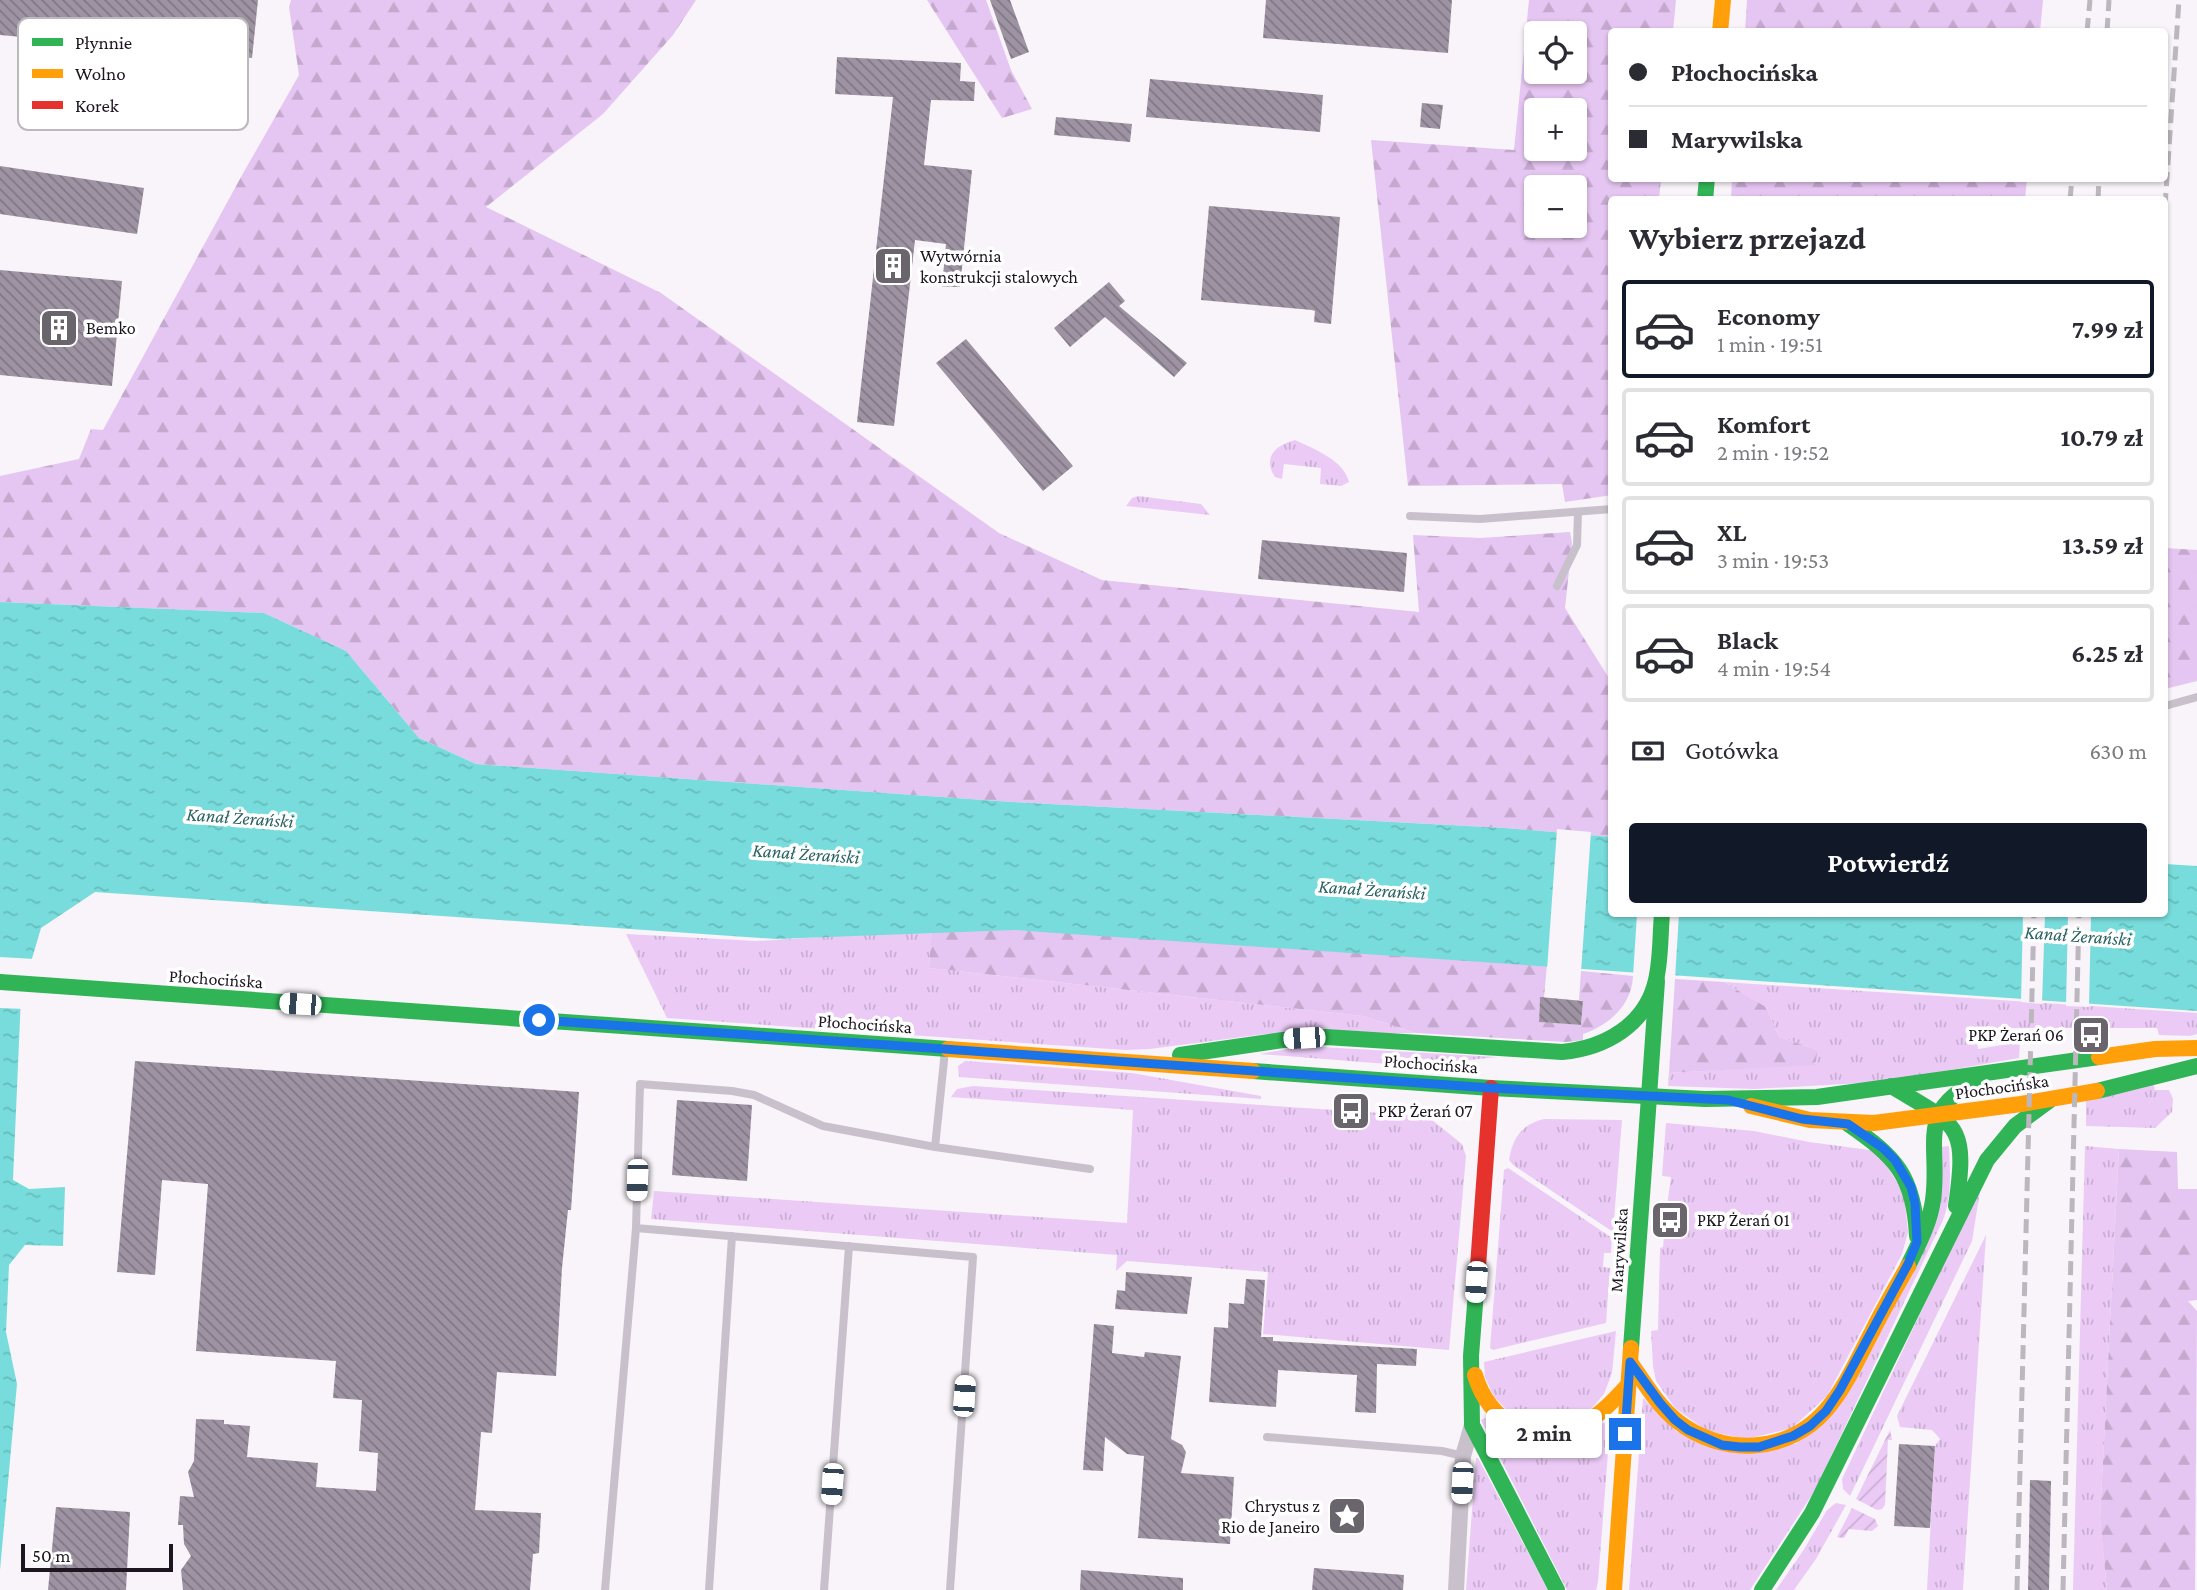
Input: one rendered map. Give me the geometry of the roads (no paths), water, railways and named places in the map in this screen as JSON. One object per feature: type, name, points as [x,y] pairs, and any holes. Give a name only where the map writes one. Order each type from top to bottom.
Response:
[{"type":"main road","points":[[1720,28],[1723,0]]},
{"type":"main road","name":"Marywilska","points":[[1614,1590],[1661,917]]},
{"type":"main road","points":[[1139,1062],[1283,1040],[1326,1037],[1562,1052],[1591,1049],[1629,1027],[1646,1004],[1657,981]]},
{"type":"main road","name":"Płochocińska","points":[[0,982],[1491,1088],[1728,1100],[1840,1095],[2155,1049],[2197,1048]]},
{"type":"main road","name":"Płochocińska","points":[[1728,1100],[1802,1119],[1848,1124],[1896,1121],[2050,1100],[2197,1066]]},
{"type":"main road","points":[[1630,1362],[1675,1420],[1703,1438],[1722,1445],[1767,1445],[1793,1436],[1810,1426],[1826,1411],[1840,1390],[1908,1264],[1932,1207],[1935,1169],[1932,1143],[1934,1128],[1941,1115],[1952,1096],[1960,1089],[2003,1071]]},
{"type":"main road","points":[[1891,1086],[1941,1115],[1952,1125],[1959,1139],[1960,1178],[1952,1227]]},
{"type":"main road","points":[[1491,1088],[1471,1356],[1472,1424],[1557,1590]]},
{"type":"main road","points":[[1762,1590],[1812,1513],[1987,1160],[2006,1133],[2022,1118],[2050,1100]]},
{"type":"main road","points":[[1848,1124],[1883,1148],[1904,1173],[1915,1203],[1917,1242]]},
{"type":"main road","points":[[1471,1356],[1482,1397],[1506,1423],[1537,1435],[1566,1432],[1590,1421],[1608,1407],[1628,1385]]},
{"type":"street","points":[[1456,1590],[1464,1456],[1472,1424]]},
{"type":"lane","points":[[1410,516],[1480,519],[1608,509]]},
{"type":"lane","points":[[1557,586],[1577,545],[1578,512]]},
{"type":"lane","points":[[2168,705],[2197,696]]},
{"type":"lane","points":[[935,1147],[945,1048]]},
{"type":"lane","points":[[605,1590],[636,1228],[640,1084],[754,1095],[824,1126],[935,1147],[1090,1169]]},
{"type":"lane","points":[[636,1228],[973,1257],[950,1590]]},
{"type":"lane","points":[[709,1590],[732,1236]]},
{"type":"lane","points":[[824,1590],[849,1246]]},
{"type":"lane","points":[[1267,1437],[1442,1451],[1464,1456]]},
{"type":"water","name":"Kanał Żerański","points":[[0,602],[264,613],[346,651],[419,738],[476,764],[1012,802],[1505,828],[1608,837],[1608,917],[2168,917],[2168,864],[2197,866],[2197,1011],[1014,930],[776,939],[95,892],[41,928],[21,996],[13,1180],[29,1189],[65,1187],[63,1246],[25,1245],[9,1265],[6,1332],[17,1384],[0,1570]]},
{"type":"railway","points":[[2087,28],[2090,0]]},
{"type":"railway","points":[[2107,28],[2109,0]]},
{"type":"railway","points":[[2168,163],[2179,0]]},
{"type":"railway","points":[[2070,196],[2072,182]]},
{"type":"railway","points":[[2098,196],[2099,182]]},
{"type":"railway","points":[[2166,196],[2167,182]]},
{"type":"railway","points":[[2017,1590],[2034,917]]},
{"type":"railway","points":[[2063,1590],[2079,917]]},
{"type":"place","name":"Wytwórnia konstrukcji stalowych","points":[[893,266]]},
{"type":"place","name":"Bemko","points":[[59,328]]},
{"type":"place","name":"PKP Żerań 06","points":[[2091,1035]]},
{"type":"place","name":"PKP Żerań 07","points":[[1351,1111]]},
{"type":"place","name":"PKP Żerań 01","points":[[1670,1220]]},
{"type":"place","name":"Chrystus z Rio de Janeiro","points":[[1347,1516]]}]
